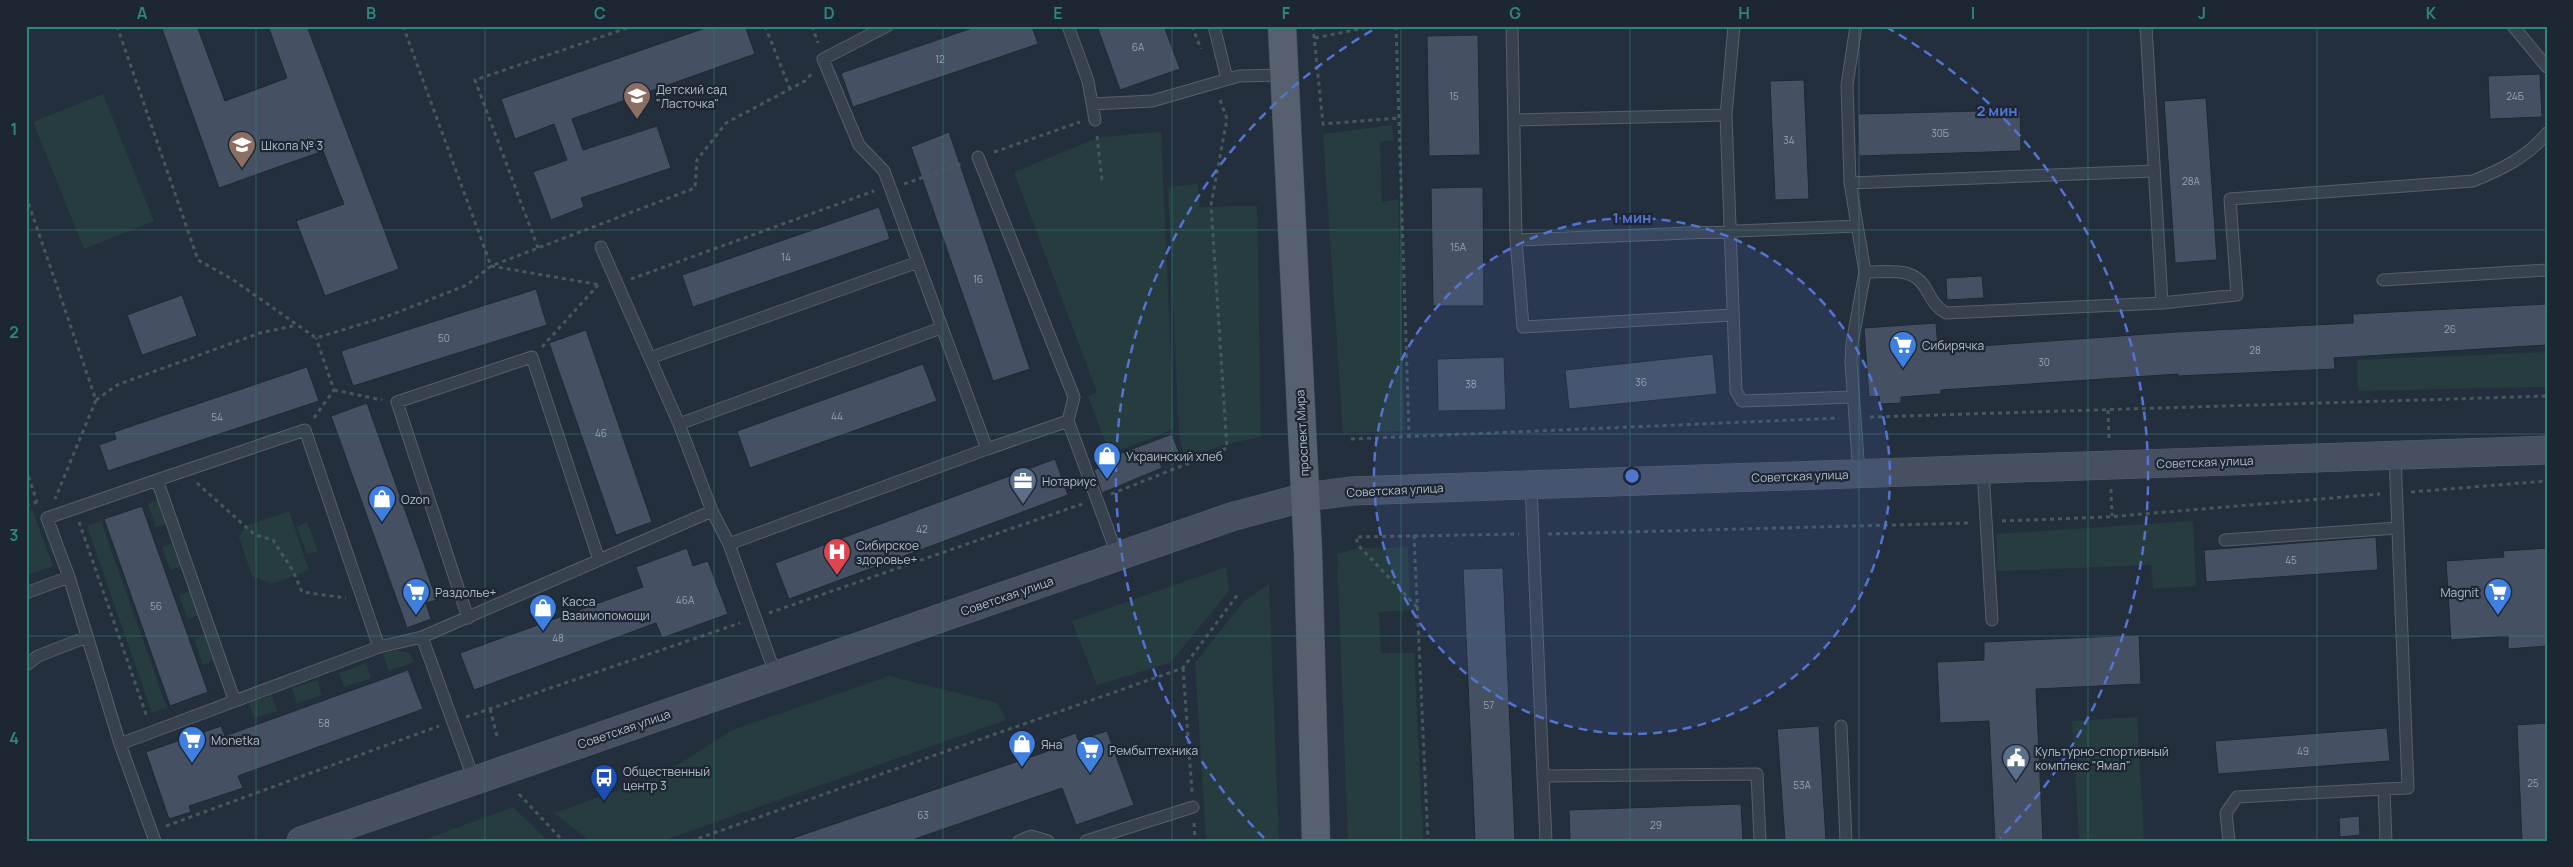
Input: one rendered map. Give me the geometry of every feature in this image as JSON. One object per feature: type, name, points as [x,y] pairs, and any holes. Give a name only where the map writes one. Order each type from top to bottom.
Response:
[{"type":"main road","name":"проспект Мира","points":[[1282,26],[1306,497],[1316,841]]},
{"type":"main road","name":"Советская улица","points":[[301,841],[1118,557],[1232,518],[1306,497],[1352,491],[1531,484],[2547,450]]},
{"type":"lane","points":[[887,26],[824,59],[858,145],[884,171],[987,449]]},
{"type":"lane","points":[[1068,26],[1088,81],[1095,120]]},
{"type":"lane","points":[[1214,26],[1227,80]]},
{"type":"lane","points":[[1512,26],[1516,240],[1523,327],[1732,315]]},
{"type":"lane","points":[[1734,26],[1726,115],[1736,391],[1742,401],[1852,397]]},
{"type":"lane","points":[[1856,26],[1847,85],[1850,183],[1865,272],[1852,344],[1852,397],[1859,474]]},
{"type":"lane","points":[[2146,26],[2162,303]]},
{"type":"lane","points":[[2513,26],[2547,67]]},
{"type":"lane","points":[[1092,104],[1152,101],[1239,76],[1283,75]]},
{"type":"lane","points":[[1514,120],[1726,115]]},
{"type":"lane","points":[[1865,272],[1910,272],[1922,280],[1936,307],[1946,313],[2162,303],[2236,295],[2230,200],[2473,181],[2505,167],[2538,144],[2547,133]]},
{"type":"lane","points":[[978,157],[1074,397],[1068,421],[1118,557]]},
{"type":"lane","points":[[1850,183],[2154,171]]},
{"type":"lane","points":[[1516,240],[1857,226]]},
{"type":"lane","points":[[601,247],[679,424],[712,511],[729,544],[777,677]]},
{"type":"lane","points":[[650,358],[918,262]]},
{"type":"lane","points":[[2384,280],[2547,270]]},
{"type":"lane","points":[[679,424],[941,328]]},
{"type":"lane","points":[[468,618],[397,402],[532,357],[599,560]]},
{"type":"lane","points":[[729,544],[1068,421]]},
{"type":"lane","points":[[155,841],[120,744],[69,577],[48,518],[305,430],[378,647]]},
{"type":"lane","points":[[2228,841],[2226,813],[2237,797],[2408,788],[2395,455]]},
{"type":"lane","points":[[1983,470],[1992,620]]},
{"type":"lane","points":[[157,480],[234,699]]},
{"type":"lane","points":[[1531,484],[1546,841]]},
{"type":"lane","points":[[120,744],[234,699],[378,647],[422,637],[712,511]]},
{"type":"lane","points":[[2224,540],[2398,528]]},
{"type":"lane","points":[[26,593],[69,577]]},
{"type":"lane","points":[[26,665],[38,656],[87,637]]},
{"type":"lane","points":[[422,637],[474,780]]},
{"type":"lane","points":[[1841,726],[1846,841]]},
{"type":"lane","points":[[1543,776],[1757,774],[1760,841]]},
{"type":"lane","points":[[2384,789],[2386,841]]},
{"type":"lane","points":[[1086,841],[1193,807]]},
{"type":"lane","points":[[1018,841],[1032,836],[1048,841]]},
{"type":"path","points":[[117,26],[198,260],[232,279],[316,338],[334,390]]},
{"type":"path","points":[[403,26],[490,266]]},
{"type":"path","points":[[538,248],[475,80],[633,26]]},
{"type":"path","points":[[765,26],[790,89]]},
{"type":"path","points":[[164,827],[452,722],[1097,499],[1227,448],[1211,205],[1227,119],[1192,26]]},
{"type":"path","points":[[1313,26],[1323,124],[1399,118]]},
{"type":"path","points":[[1315,38],[1374,26]]},
{"type":"path","points":[[1396,26],[1409,435]]},
{"type":"path","points":[[316,338],[388,316],[467,285],[490,266],[695,188],[697,160],[726,123],[805,81],[824,59]]},
{"type":"path","points":[[490,266],[608,286],[890,186],[913,183],[978,157],[1079,123],[1095,120],[1102,180]]},
{"type":"path","points":[[26,196],[96,400]]},
{"type":"path","points":[[532,357],[598,284]]},
{"type":"path","points":[[48,518],[96,400],[117,385],[260,333],[298,324]]},
{"type":"path","points":[[334,390],[366,398],[397,402]]},
{"type":"path","points":[[305,430],[334,390]]},
{"type":"path","points":[[1351,439],[1409,435],[1855,418],[2547,396]]},
{"type":"path","points":[[26,469],[37,502],[48,518]]},
{"type":"path","points":[[184,471],[255,535],[273,540],[293,571],[302,592],[363,601]]},
{"type":"path","points":[[1417,607],[1358,545],[1356,537],[1986,522],[2112,516],[2547,481]]},
{"type":"path","points":[[26,506],[37,502]]},
{"type":"path","points":[[74,508],[152,732]]},
{"type":"path","points":[[1414,535],[1428,841]]},
{"type":"path","points":[[691,841],[1183,668],[1238,594]]},
{"type":"path","points":[[1183,668],[1195,841]]},
{"type":"path","points":[[490,709],[497,736]]},
{"type":"path","points":[[519,794],[563,841]]},
{"type":"green space","points":[[103,94],[154,221],[84,249],[33,122]]},
{"type":"green space","points":[[1392,125],[1394,140],[1380,142],[1382,202],[1398,199],[1405,431],[1343,433],[1323,134]]},
{"type":"green space","points":[[1161,132],[1174,429],[1110,454],[1088,396],[1097,392],[1014,172],[1100,137]]},
{"type":"green space","points":[[1198,184],[1200,207],[1257,206],[1261,437],[1226,444],[1184,459],[1179,433],[1168,187]]},
{"type":"green space","points":[[2547,352],[2547,387],[2358,391],[2357,360]]},
{"type":"green space","points":[[160,499],[168,523],[156,527],[148,504]]},
{"type":"green space","points":[[32,509],[53,566],[28,575],[26,569],[26,512]]},
{"type":"green space","points":[[289,511],[309,570],[272,584],[252,576],[239,537],[246,526]]},
{"type":"green space","points":[[101,521],[167,708],[152,713],[87,526]]},
{"type":"green space","points":[[2193,521],[2196,586],[2153,589],[2151,565],[1997,571],[1997,534]]},
{"type":"green space","points":[[307,522],[318,551],[307,554],[297,527]]},
{"type":"green space","points":[[174,543],[182,566],[170,570],[162,547]]},
{"type":"green space","points":[[1408,547],[1410,610],[1379,612],[1381,653],[1414,653],[1423,841],[1348,841],[1337,554],[1357,548]]},
{"type":"green space","points":[[1226,567],[1229,591],[1170,663],[1097,685],[1072,621]]},
{"type":"green space","points":[[1269,584],[1279,841],[1206,841],[1195,663],[1244,601]]},
{"type":"green space","points":[[191,591],[199,615],[188,619],[179,595]]},
{"type":"green space","points":[[206,635],[215,660],[203,665],[194,639]]},
{"type":"green space","points":[[397,650],[410,653],[414,662],[389,671],[383,654]]},
{"type":"green space","points":[[366,663],[371,678],[344,687],[339,673]]},
{"type":"green space","points":[[889,676],[998,703],[1006,720],[662,841],[590,841],[554,813],[662,775],[732,730]]},
{"type":"green space","points":[[317,680],[322,695],[297,703],[292,688]]},
{"type":"green space","points":[[272,695],[277,711],[254,718],[249,703]]},
{"type":"green space","points":[[2137,717],[2144,841],[2079,841],[2072,721]]},
{"type":"green space","points":[[513,807],[548,841],[421,841]]},
{"type":"building","name":"Школа № 3","points":[[161,26],[197,26],[225,101],[287,78],[268,26],[307,26],[399,269],[325,296],[296,221],[344,204],[323,151],[219,188]]},
{"type":"building","points":[[711,26],[745,26],[755,54],[572,119],[583,150],[657,126],[671,168],[581,198],[584,207],[551,220],[533,172],[567,160],[554,124],[515,139],[501,99]]},
{"type":"building","points":[[978,26],[1032,26],[1038,44],[853,107],[841,73]]},
{"type":"building","points":[[1097,26],[1164,26],[1180,69],[1120,90]]},
{"type":"building","points":[[1478,35],[1480,155],[1429,156],[1427,36]]},
{"type":"building","points":[[2540,74],[2542,117],[2490,119],[2488,76]]},
{"type":"building","points":[[1804,80],[1809,199],[1775,200],[1770,81]]},
{"type":"building","points":[[2206,98],[2217,260],[2175,263],[2164,101]]},
{"type":"building","points":[[2020,110],[2021,151],[1859,156],[1858,114]]},
{"type":"building","points":[[949,132],[1030,369],[993,381],[911,147]]},
{"type":"building","points":[[1483,187],[1484,306],[1433,306],[1431,188]]},
{"type":"building","points":[[879,207],[890,239],[693,307],[682,275]]},
{"type":"building","points":[[1982,276],[1984,298],[1947,300],[1946,278]]},
{"type":"building","points":[[536,289],[547,325],[353,386],[341,351]]},
{"type":"building","points":[[182,295],[197,336],[142,355],[127,315]]},
{"type":"building","points":[[2547,304],[2547,345],[2334,358],[2335,369],[2178,376],[2178,374],[1941,390],[1941,394],[1901,397],[1901,403],[1880,404],[1879,396],[1869,397],[1864,328],[1936,323],[1938,349],[2176,332],[2353,323],[2353,314]]},
{"type":"building","points":[[586,330],[652,522],[616,535],[549,343]]},
{"type":"building","points":[[1713,354],[1717,394],[1569,409],[1565,370]]},
{"type":"building","points":[[1504,357],[1506,410],[1438,411],[1437,359]]},
{"type":"building","points":[[923,364],[937,401],[750,468],[737,431]]},
{"type":"building","points":[[307,367],[319,401],[108,471],[99,445],[116,439],[114,432]]},
{"type":"building","points":[[367,403],[437,600],[426,603],[431,619],[407,628],[331,416]]},
{"type":"building","points":[[1172,434],[1180,455],[1160,463],[1162,468],[1102,493],[1094,470],[1118,459],[1116,455]]},
{"type":"building","points":[[1055,459],[1068,495],[789,599],[775,563]]},
{"type":"building","points":[[142,506],[208,692],[170,706],[104,519]]},
{"type":"building","points":[[2376,537],[2378,570],[2206,582],[2204,550]]},
{"type":"building","points":[[687,548],[693,566],[708,561],[728,614],[662,638],[656,623],[474,690],[460,653],[643,587],[636,567]]},
{"type":"building","name":"Magnit","points":[[2547,548],[2547,646],[2508,649],[2508,636],[2451,640],[2446,561],[2504,557],[2503,551]]},
{"type":"building","points":[[1503,568],[1515,841],[1475,841],[1463,569]]},
{"type":"building","name":"Культурно-спортивный комплекс \"Ямал\"","points":[[2139,635],[2141,684],[2036,689],[2043,841],[1995,841],[1989,721],[1940,723],[1937,662],[1984,660],[1984,642]]},
{"type":"building","points":[[408,670],[423,709],[238,776],[243,788],[189,806],[191,812],[169,819],[146,752],[221,726],[225,736]]},
{"type":"building","points":[[2547,723],[2547,841],[2522,841],[2517,725]]},
{"type":"building","points":[[1819,726],[1826,841],[1785,841],[1777,729]]},
{"type":"building","points":[[2387,728],[2390,761],[2218,774],[2215,741]]},
{"type":"building","points":[[1107,731],[1134,805],[1076,825],[1062,788],[909,841],[794,841],[793,838],[1048,751],[1046,744],[1076,733],[1078,740]]},
{"type":"building","points":[[1741,804],[1743,841],[1570,841],[1569,810]]},
{"type":"building","points":[[2359,816],[2360,835],[2340,837],[2339,818]]},
{"type":"place","name":"Детский сад \"Ласточка\"","points":[[637,120]]},
{"type":"place","name":"Школа № 3","points":[[242,169]]},
{"type":"place","name":"Сибирячка","points":[[1903,369]]},
{"type":"place","name":"Украинский хлеб","points":[[1107,480]]},
{"type":"place","name":"Нотариус","points":[[1023,505]]},
{"type":"place","name":"Ozon","points":[[382,523]]},
{"type":"place","name":"Сибирское здоровье+","points":[[837,576]]},
{"type":"place","name":"Раздолье+","points":[[416,616]]},
{"type":"place","name":"Magnit","points":[[2498,616]]},
{"type":"place","name":"Касса Взаимопомощи","points":[[543,632]]},
{"type":"place","name":"Monetka","points":[[192,764]]},
{"type":"place","name":"Яна","points":[[1022,768]]},
{"type":"place","name":"Рембыттехника","points":[[1090,774]]},
{"type":"place","name":"Культурно-спортивный комплекс \"Ямал\"","points":[[2016,782]]},
{"type":"place","name":"Общественный центр 3","points":[[604,802]]}]
